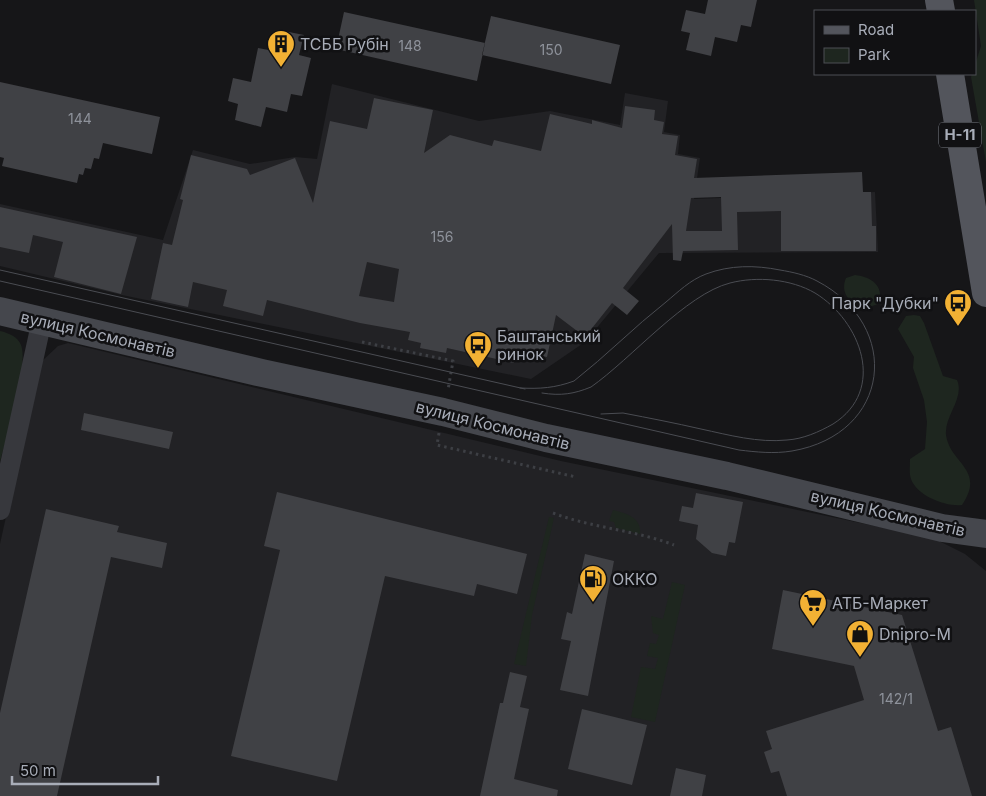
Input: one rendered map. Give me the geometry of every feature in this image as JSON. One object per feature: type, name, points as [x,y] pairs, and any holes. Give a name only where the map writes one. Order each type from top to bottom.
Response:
[{"type":"main road","name":"Н-11","points":[[950,75],[977,194],[986,293]]},
{"type":"main road","name":"вулиця Космонавтів","points":[[0,311],[253,371],[737,479],[942,528],[986,534]]},
{"type":"street","points":[[0,510],[42,320]]},
{"type":"path","points":[[553,513],[585,523],[654,537],[674,545]]},
{"type":"shaded area","points":[[332,84],[479,121],[550,111],[620,125],[625,93],[668,101],[664,132],[680,135],[678,154],[700,158],[694,199],[875,192],[878,252],[659,253],[585,342],[531,379],[122,295],[0,266],[0,204],[163,240],[193,150],[250,164],[295,157],[317,159]]},
{"type":"shaded area","points":[[68,343],[561,461],[933,538],[965,554],[986,571],[986,796],[0,796],[0,544],[40,363],[58,346]]},
{"type":"green space","points":[[974,0],[986,0],[986,162],[971,77],[972,75],[976,75],[976,62],[981,46]]},
{"type":"green space","points":[[855,275],[867,278],[875,283],[880,292],[879,303],[865,307],[848,298],[844,286],[846,278]]},
{"type":"green space","points":[[906,316],[920,316],[924,323],[943,376],[957,380],[959,387],[957,400],[946,428],[946,435],[949,445],[969,475],[968,493],[962,505],[948,504],[933,499],[919,491],[910,477],[910,459],[925,449],[927,422],[924,400],[913,368],[914,357],[898,329]]},
{"type":"green space","points":[[0,331],[10,334],[18,340],[23,355],[19,384],[0,462]]},
{"type":"green space","points":[[613,510],[627,514],[636,520],[640,528],[640,534],[616,528],[614,522],[609,521]]},
{"type":"green space","points":[[549,517],[554,518],[532,615],[526,666],[514,664]]},
{"type":"green space","points":[[672,582],[685,585],[655,722],[631,717],[641,667],[655,669],[658,658],[647,656],[650,643],[656,644],[659,635],[653,633],[651,616],[663,619]]},
{"type":"building","points":[[708,0],[757,0],[751,27],[741,25],[737,42],[715,37],[711,56],[686,50],[690,33],[681,31],[686,10],[705,14]]},
{"type":"building","points":[[344,12],[485,43],[477,81],[336,49]]},
{"type":"building","points":[[491,16],[620,45],[611,84],[482,55]]},
{"type":"building","name":"ТСББ Рубін","points":[[279,30],[304,35],[299,55],[311,58],[302,96],[291,94],[287,112],[266,107],[261,127],[235,120],[238,104],[228,101],[233,78],[251,82],[258,48],[274,51]]},
{"type":"building","points":[[0,82],[160,117],[152,154],[103,143],[99,159],[94,158],[91,169],[85,168],[83,175],[79,174],[77,183],[2,166],[4,158],[0,157]]},
{"type":"building","points":[[374,98],[433,110],[424,153],[450,135],[492,146],[494,140],[541,151],[550,114],[592,124],[592,120],[622,128],[625,106],[655,110],[654,120],[664,122],[662,134],[678,136],[675,155],[697,159],[694,178],[862,172],[863,192],[871,192],[872,226],[876,226],[876,251],[781,251],[781,211],[737,212],[738,250],[683,251],[681,261],[673,260],[672,224],[623,288],[639,301],[627,315],[612,303],[585,337],[556,315],[547,357],[516,351],[514,363],[447,348],[446,353],[420,348],[421,343],[408,340],[410,332],[360,323],[267,300],[263,316],[223,306],[227,290],[193,282],[188,307],[151,299],[163,243],[172,245],[183,200],[180,199],[191,155],[247,169],[250,175],[295,158],[313,203],[330,121],[367,129]],"holes":[[[721,197],[722,231],[686,231],[691,198]],[[367,262],[399,269],[394,302],[359,296]]]},
{"type":"building","points":[[0,207],[137,237],[121,294],[54,277],[63,242],[33,235],[29,253],[0,247]]},
{"type":"building","points":[[84,413],[173,432],[169,449],[81,430]]},
{"type":"building","points":[[277,492],[527,554],[517,594],[477,584],[474,596],[385,576],[337,781],[231,756],[280,550],[264,546]]},
{"type":"building","points":[[696,493],[743,502],[735,543],[729,542],[726,556],[712,553],[696,539],[698,525],[679,521],[682,506],[693,508]]},
{"type":"building","points":[[46,509],[119,526],[117,532],[167,543],[162,568],[111,557],[57,796],[0,796],[0,713]]},
{"type":"building","points":[[585,554],[614,561],[588,696],[560,690],[571,641],[561,639],[567,612],[572,614]]},
{"type":"building","points":[[783,590],[902,615],[938,731],[951,727],[972,796],[787,796],[779,771],[771,773],[764,752],[772,749],[766,731],[864,700],[854,666],[772,649]]},
{"type":"building","points":[[510,672],[527,676],[520,707],[529,709],[514,779],[558,790],[557,796],[480,796],[500,703],[503,703]]},
{"type":"building","points":[[582,709],[647,725],[632,785],[568,769]]},
{"type":"building","points":[[676,768],[706,775],[702,796],[670,796]]},
{"type":"tram line","points":[[0,281],[739,450],[758,452],[792,451],[825,441],[850,424],[866,402],[874,377],[873,350],[863,324],[845,301],[817,281],[799,274],[771,268],[733,267],[706,274],[689,283],[574,381],[547,388],[520,388]]},
{"type":"tram line","points":[[0,270],[525,389]]},
{"type":"tram line","points":[[542,393],[567,394],[591,387],[677,313],[695,300],[713,289],[740,281],[774,280],[806,288],[815,293],[831,305],[845,321],[855,338],[861,356],[863,375],[859,393],[850,410],[833,424],[799,438],[776,441],[754,439],[623,413],[601,414]]},
{"type":"place","name":"ТСББ Рубін","points":[[281,68]]},
{"type":"place","name":"Парк \"Дубки\"","points":[[958,327]]},
{"type":"place","name":"Баштанський ринок","points":[[478,369]]},
{"type":"place","name":"ОККО","points":[[593,603]]},
{"type":"place","name":"АТБ-Маркет","points":[[813,627]]},
{"type":"place","name":"Dnipro-M","points":[[860,658]]}]
